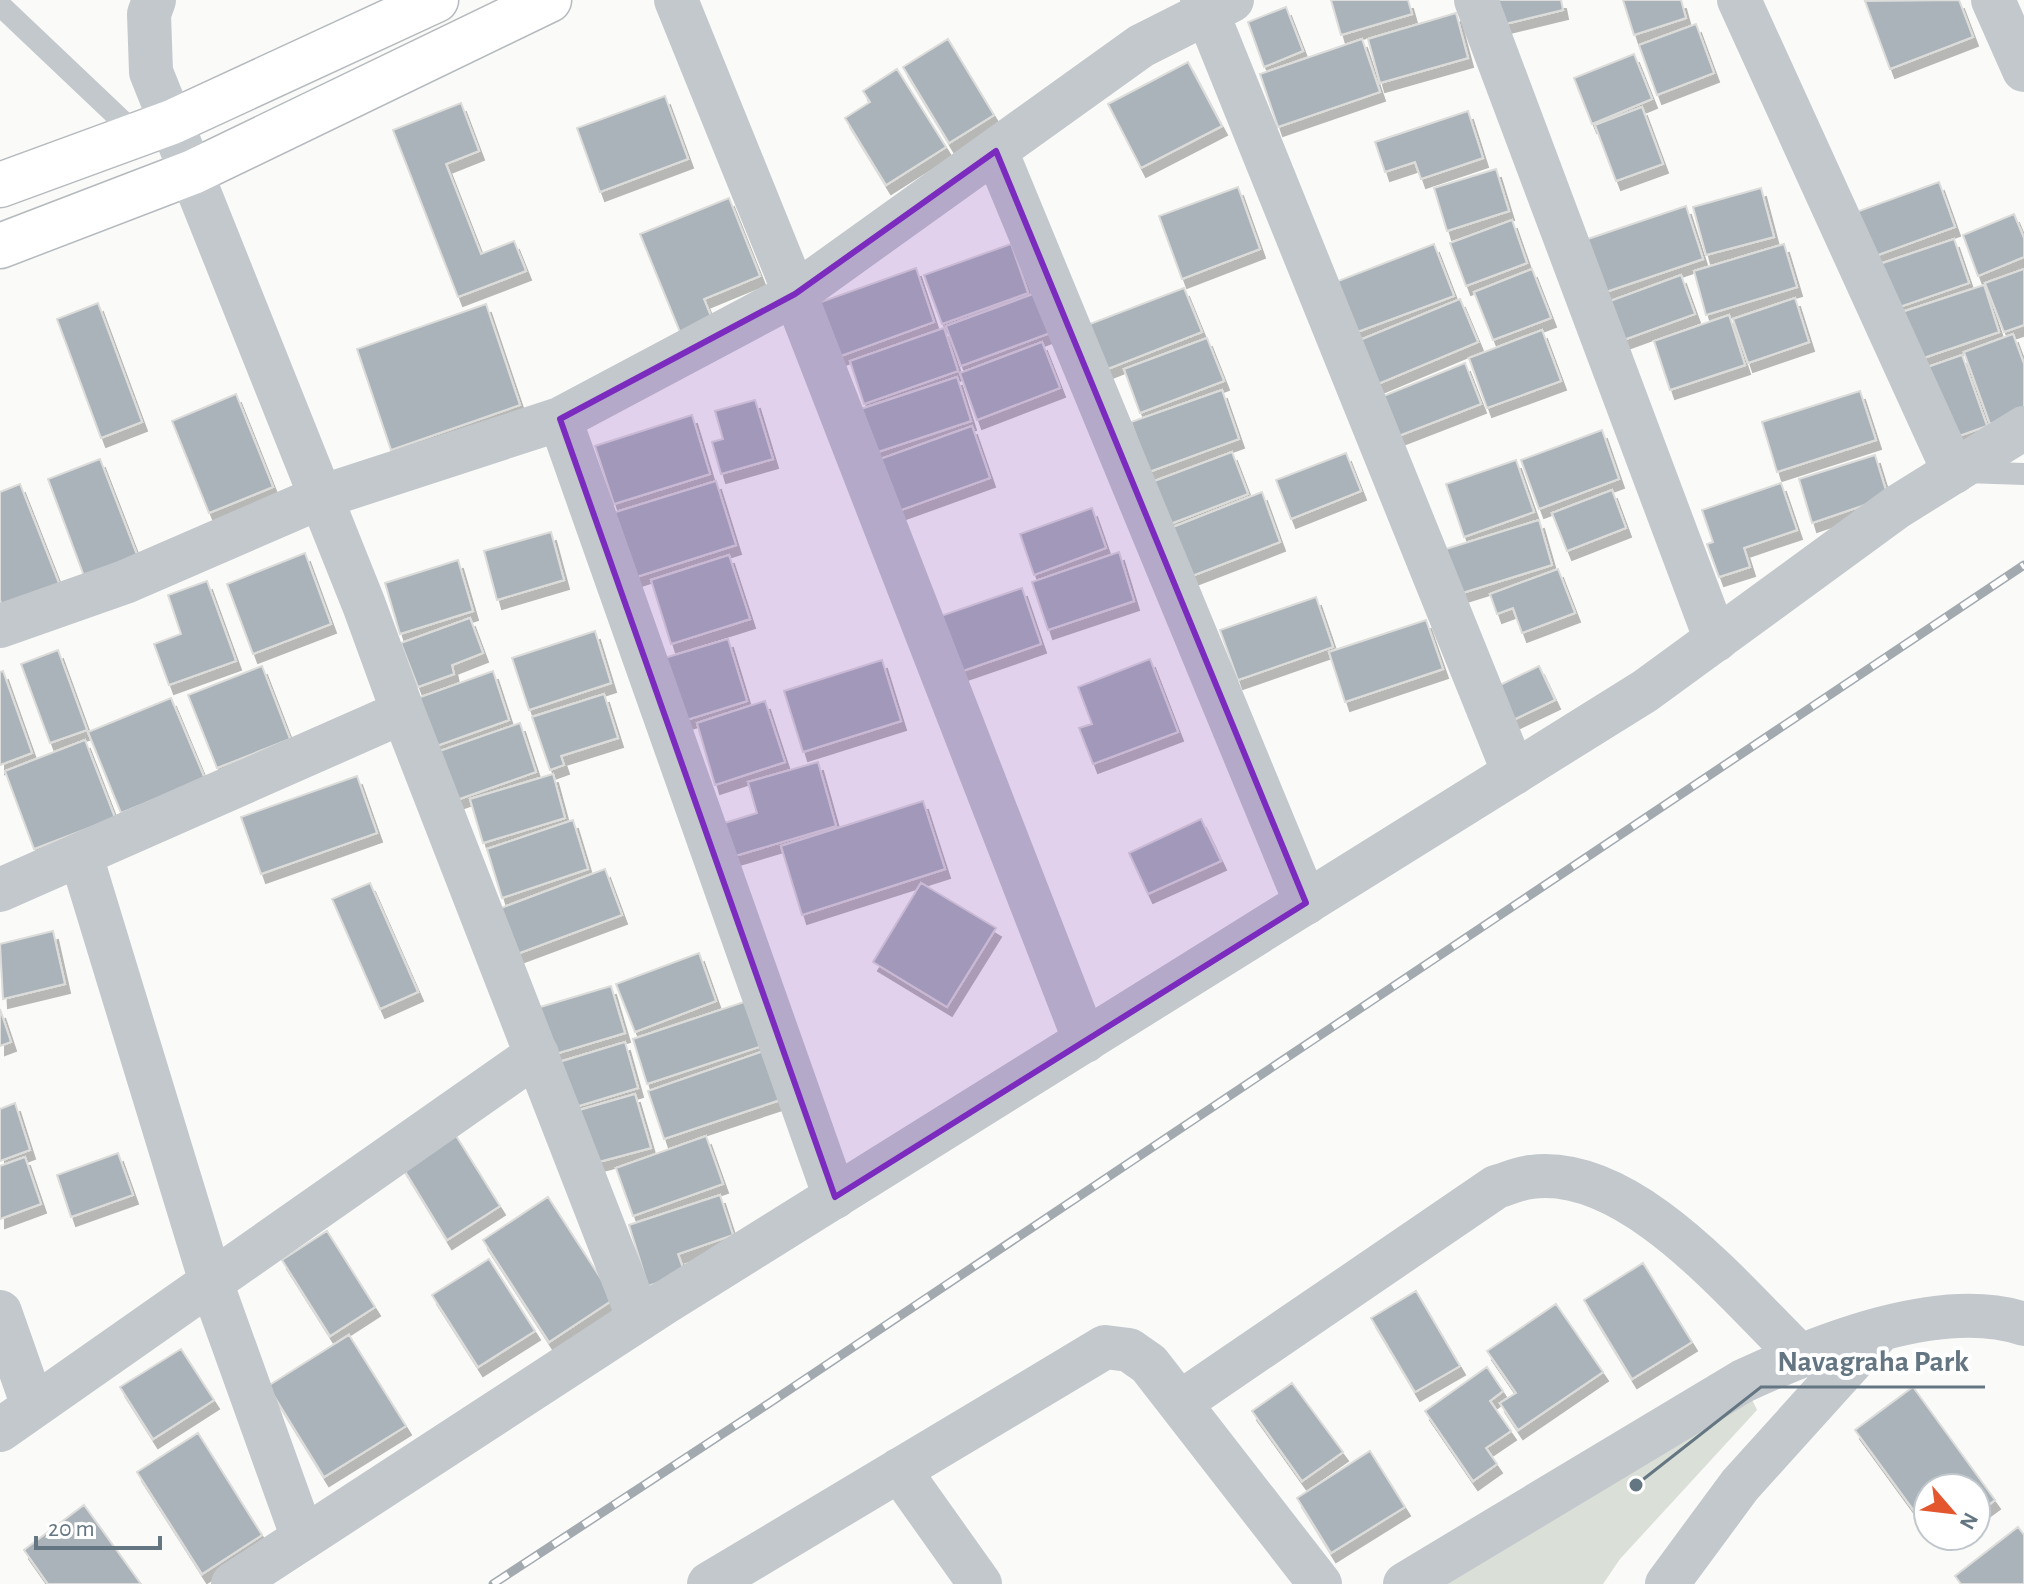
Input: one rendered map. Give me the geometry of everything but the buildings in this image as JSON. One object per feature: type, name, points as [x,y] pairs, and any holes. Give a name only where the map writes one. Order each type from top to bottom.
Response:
[{"type":"main road","points":[[0,185],[155,129],[436,0]]},
{"type":"main road","points":[[0,246],[193,172],[549,0]]},
{"type":"street","points":[[676,0],[795,294],[1085,1041]]},
{"type":"street","points":[[1476,0],[1716,640]]},
{"type":"street","points":[[1739,0],[1954,472]]},
{"type":"street","points":[[1993,0],[2024,70]]},
{"type":"street","points":[[0,626],[125,582],[321,497],[560,419],[795,294],[1141,46],[1214,4],[1514,773]]},
{"type":"street","points":[[146,5],[155,129],[193,172],[639,1319]]},
{"type":"street","points":[[996,151],[1306,903]]},
{"type":"street","points":[[560,419],[835,1197]]},
{"type":"street","points":[[233,1584],[639,1319],[1645,691],[1897,507],[2024,428]]},
{"type":"street","points":[[0,890],[403,712]]},
{"type":"street","points":[[81,856],[211,1282],[303,1538]]},
{"type":"street","points":[[0,1312],[17,1418],[537,1054]]},
{"type":"street","points":[[1181,1402],[1496,1187],[1531,1177],[1565,1178],[1610,1193],[1654,1216],[1799,1355]]},
{"type":"street","points":[[1405,1584],[1743,1381],[1799,1355],[1882,1328],[2016,1313]]},
{"type":"street","points":[[1667,1584],[1740,1485],[1882,1328]]},
{"type":"street","points":[[709,1584],[1105,1347],[1129,1350],[1149,1364],[1320,1584]]},
{"type":"street","points":[[899,1470],[980,1584]]},
{"type":"lane","points":[[0,5],[155,129]]},
{"type":"lane","points":[[1954,472],[2024,474]]},
{"type":"highlighted area","points":[[996,151],[1306,903],[835,1197],[560,419],[795,294]]},
{"type":"shaded area","points":[[1743,1381],[1757,1410],[1620,1559],[1603,1584],[1430,1584]]},
{"type":"railway","points":[[493,1584],[771,1402],[2024,565]]},
{"type":"place","name":"Navagraha Park","points":[[1636,1485]]}]
